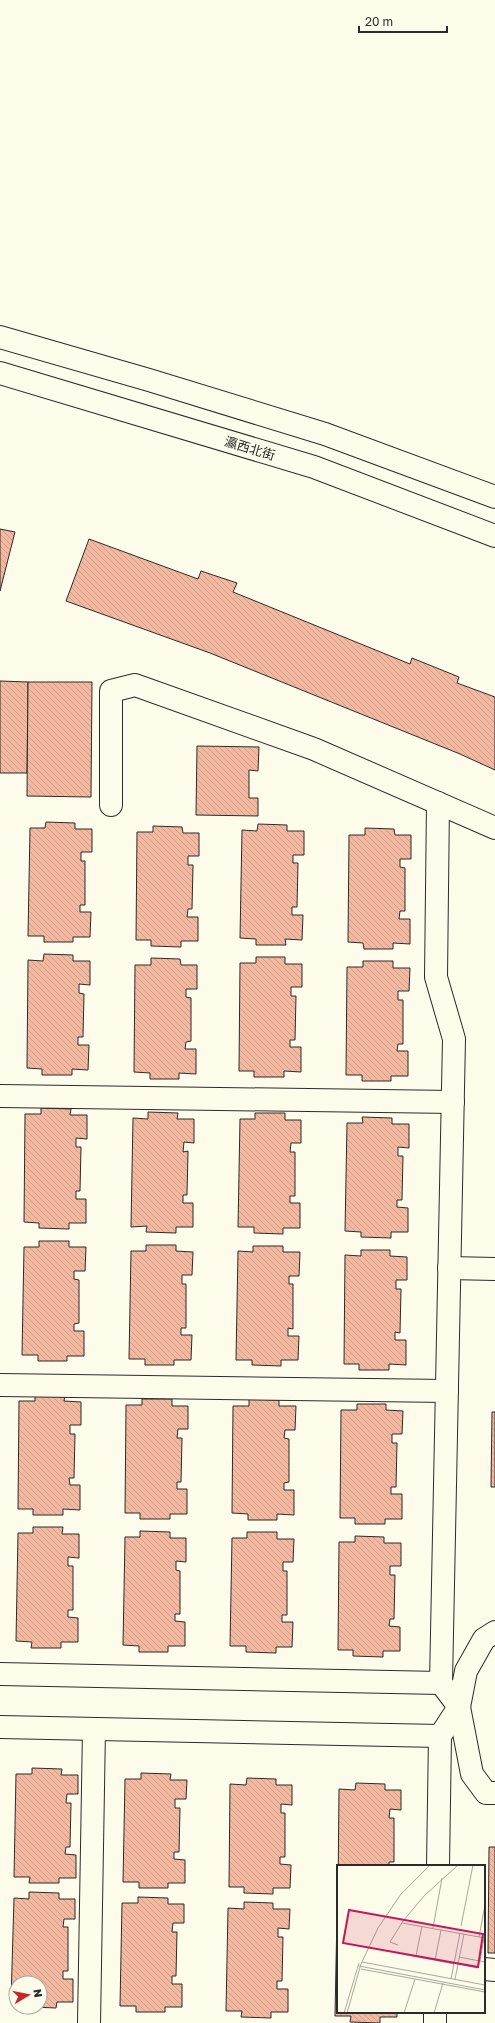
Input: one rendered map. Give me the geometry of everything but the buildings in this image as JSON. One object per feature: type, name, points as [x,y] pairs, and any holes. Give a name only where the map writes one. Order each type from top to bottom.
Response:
[{"type":"main road","points":[[0,337],[149,380],[325,434],[495,497]]},
{"type":"main road","name":"瀛西北街","points":[[0,373],[314,467],[495,536]]},
{"type":"main road","points":[[111,805],[111,692],[135,685],[314,749],[495,828]]},
{"type":"main road","points":[[438,802],[436,977],[454,1040],[442,1683],[458,1707],[472,1774],[486,1793],[495,1793]]},
{"type":"main road","points":[[0,1096],[453,1102]]},
{"type":"main road","points":[[449,1268],[495,1269]]},
{"type":"main road","points":[[0,1385],[447,1391]]},
{"type":"main road","points":[[438,1865],[440,1736],[458,1707],[466,1672],[484,1639],[495,1632]]},
{"type":"main road","points":[[0,1674],[442,1683]]},
{"type":"main road","points":[[0,1727],[440,1736]]},
{"type":"main road","points":[[89,2023],[94,1729]]},
{"type":"main road","points":[[485,1969],[495,1970]]}]
